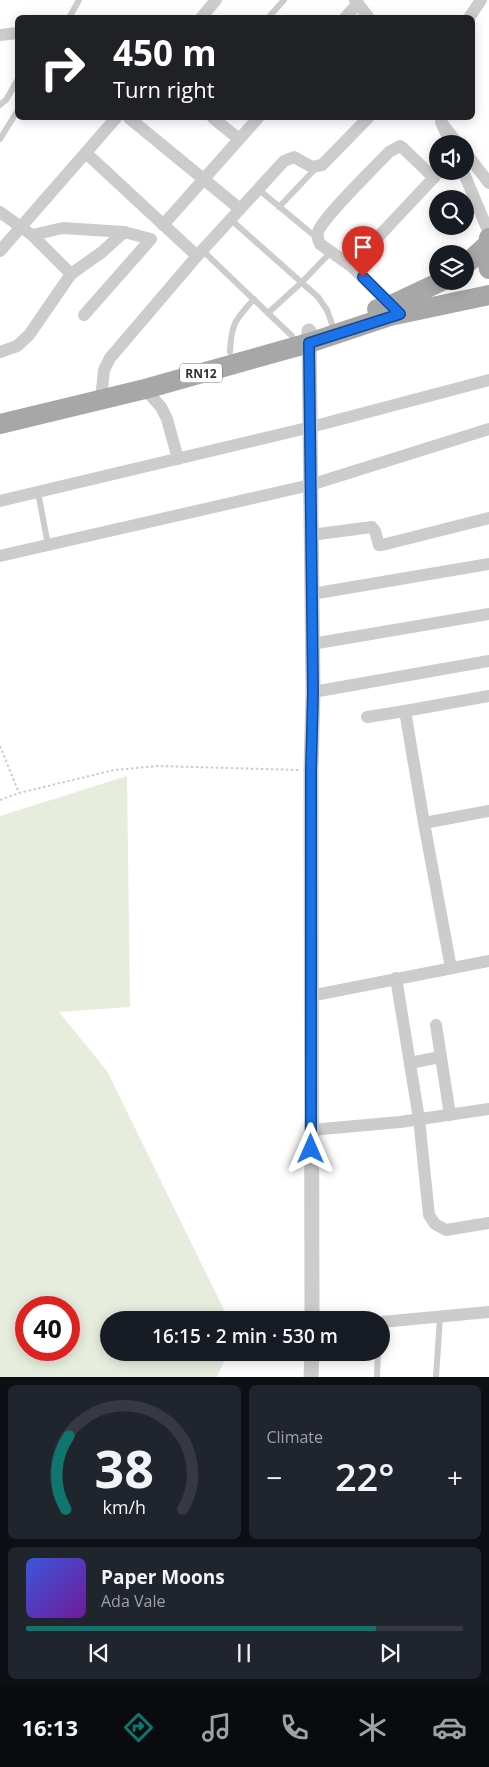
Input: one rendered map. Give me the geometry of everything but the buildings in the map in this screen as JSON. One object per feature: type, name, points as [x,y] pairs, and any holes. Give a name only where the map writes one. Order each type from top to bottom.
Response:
[{"type":"main road","points":[[474,255],[488,239]]},
{"type":"main road","points":[[488,239],[486,257],[489,268]]},
{"type":"main road","name":"RN12","points":[[0,411],[102,393],[145,389],[304,337],[395,310],[429,289]]},
{"type":"main road","name":"RN12","points":[[0,424],[230,352],[304,337],[332,324],[395,310],[489,295]]},
{"type":"street","points":[[204,15],[216,0]]},
{"type":"street","points":[[471,15],[481,0]]},
{"type":"street","points":[[347,15],[357,2],[367,15]]},
{"type":"street","points":[[0,36],[15,34]]},
{"type":"street","points":[[0,250],[114,120]]},
{"type":"street","points":[[131,120],[240,209]]},
{"type":"street","points":[[216,120],[239,138]]},
{"type":"street","points":[[164,225],[256,120]]},
{"type":"street","points":[[102,393],[104,370],[110,358],[230,219],[284,161],[294,157],[317,167],[328,159],[366,120]]},
{"type":"street","points":[[440,120],[447,135]]},
{"type":"street","points":[[440,120],[451,135]]},
{"type":"street","points":[[395,310],[351,266],[320,244],[318,233],[329,216],[389,152],[396,147],[400,146],[429,168]]},
{"type":"street","points":[[86,153],[164,225],[200,253]]},
{"type":"street","points":[[474,164],[489,183]]},
{"type":"street","points":[[351,266],[431,180]]},
{"type":"street","points":[[465,180],[488,239]]},
{"type":"street","points":[[0,212],[32,235],[71,274]]},
{"type":"street","points":[[32,235],[63,228],[124,232],[151,239],[84,315]]},
{"type":"street","points":[[0,352],[17,346],[29,335],[71,274],[102,252],[124,232]]},
{"type":"street","points":[[304,337],[311,427],[313,692],[310,996],[312,1311]]},
{"type":"street","points":[[0,501],[311,427],[489,380]]},
{"type":"street","points":[[145,389],[161,407],[167,419],[178,459]]},
{"type":"street","points":[[0,556],[310,485],[489,429]]},
{"type":"street","points":[[311,534],[372,528],[375,531],[379,544],[382,545],[489,518]]},
{"type":"street","points":[[312,594],[489,564]]},
{"type":"street","points":[[312,644],[489,614]]},
{"type":"street","points":[[313,692],[489,661]]},
{"type":"street","points":[[368,717],[489,696]]},
{"type":"street","points":[[404,711],[451,968]]},
{"type":"street","points":[[424,823],[489,811]]},
{"type":"street","points":[[310,996],[489,961]]},
{"type":"street","points":[[396,978],[419,1119],[429,1215],[435,1224],[446,1230],[489,1223]]},
{"type":"street","points":[[436,1025],[450,1115]]},
{"type":"street","points":[[410,1062],[440,1057]]},
{"type":"street","points":[[311,1130],[419,1119],[489,1109]]},
{"type":"street","points":[[390,1321],[489,1312]]},
{"type":"street","points":[[312,1361],[312,1377]]},
{"type":"lane","points":[[71,15],[79,0]]},
{"type":"lane","points":[[271,15],[284,0]]},
{"type":"lane","points":[[0,105],[6,100],[15,84]]},
{"type":"lane","points":[[0,138],[15,115]]},
{"type":"lane","points":[[279,207],[317,167]]},
{"type":"lane","points":[[258,189],[318,239]]},
{"type":"lane","points":[[230,219],[318,297],[327,310],[332,324]]},
{"type":"lane","points":[[151,239],[164,225]]},
{"type":"lane","points":[[268,313],[331,252]]},
{"type":"lane","points":[[200,253],[268,313],[304,337]]},
{"type":"lane","points":[[230,352],[230,334],[236,319],[254,299]]},
{"type":"lane","points":[[38,492],[48,545]]},
{"type":"lane","points":[[436,1377],[440,1316]]},
{"type":"lane","points":[[377,1377],[378,1361]]},
{"type":"path","points":[[0,746],[19,793]]},
{"type":"path","points":[[0,800],[19,793],[114,770],[158,766],[311,770]]},
{"type":"green space","points":[[127,776],[130,1007],[59,1012],[107,1071],[225,1311],[100,1311],[100,1361],[224,1361],[217,1377],[0,1377],[0,816]]},
{"type":"route","points":[[311,1149],[310,996],[313,692],[309,343],[400,314],[363,277]]}]
